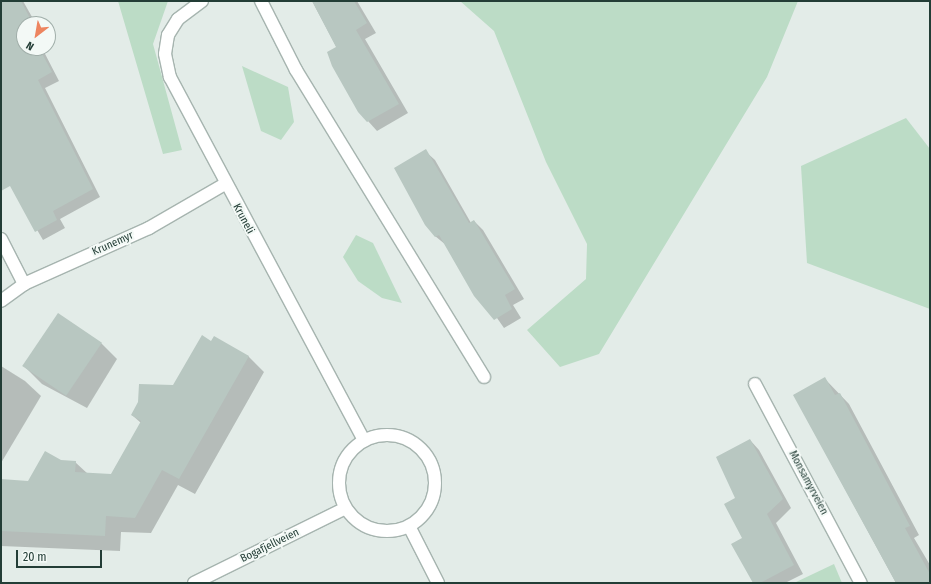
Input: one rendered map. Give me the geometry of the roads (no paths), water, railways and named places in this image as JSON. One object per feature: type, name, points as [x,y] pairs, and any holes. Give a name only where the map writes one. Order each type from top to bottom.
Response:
[{"type":"street","name":"Kruneli","points":[[202,1],[178,19],[168,35],[165,54],[170,78],[225,184],[364,440]]},
{"type":"street","points":[[261,1],[296,70],[484,377]]},
{"type":"street","name":"Krunemyr","points":[[1,301],[24,284],[149,228],[225,184]]},
{"type":"street","points":[[1,239],[24,284]]},
{"type":"street","name":"Monsamyrveien","points":[[755,384],[861,583]]},
{"type":"street","points":[[386,435],[409,440],[430,461],[435,490],[430,505],[409,526],[381,531],[367,527],[346,508],[339,478],[352,450],[364,440],[386,435]]},
{"type":"street","name":"Bogafjellveien","points":[[194,583],[346,508]]},
{"type":"street","points":[[409,526],[438,583]]}]
